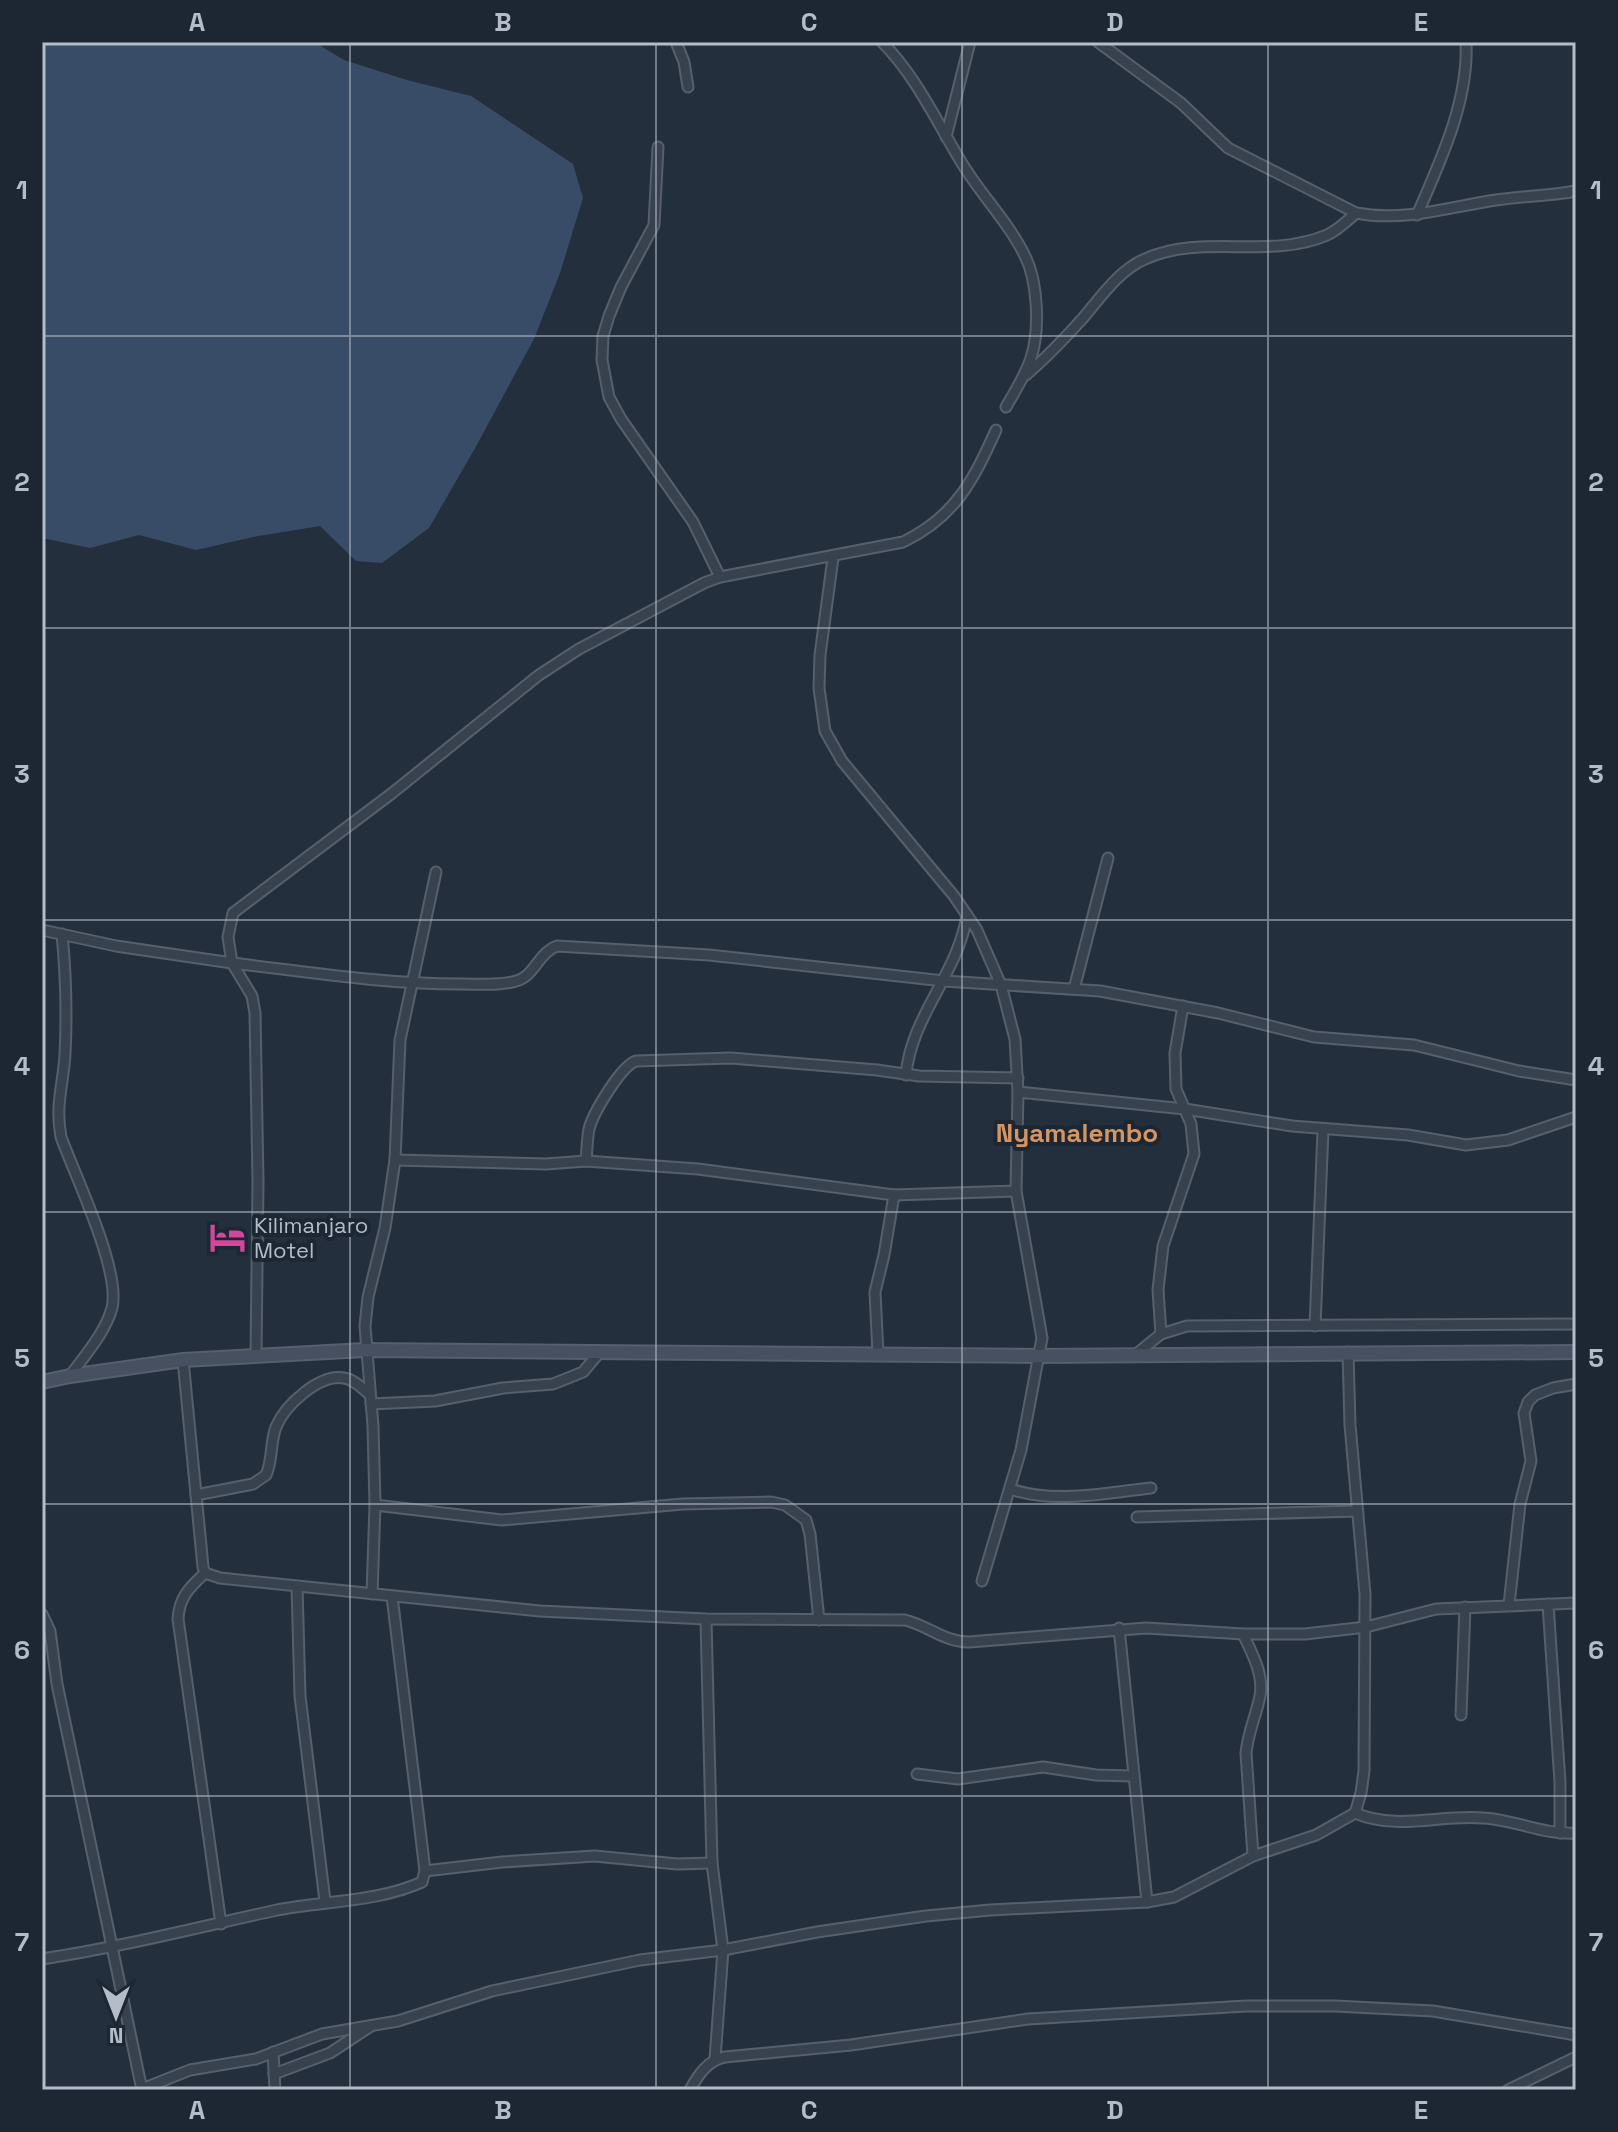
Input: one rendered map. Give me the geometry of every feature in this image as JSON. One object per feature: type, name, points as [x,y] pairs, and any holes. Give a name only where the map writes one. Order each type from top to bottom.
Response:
[{"type":"street","points":[[676,42],[684,62],[688,87]]},
{"type":"street","points":[[882,42],[898,58],[946,137],[1025,255],[1034,279],[1035,336],[1032,356],[1024,377],[1006,407]]},
{"type":"street","points":[[946,137],[970,42]]},
{"type":"street","points":[[1098,42],[1167,91],[1228,148],[1356,213],[1373,216],[1417,215],[1505,199],[1576,191]]},
{"type":"street","points":[[1417,215],[1439,162],[1463,88],[1466,42]]},
{"type":"street","points":[[658,147],[654,225],[609,316],[603,336],[603,370],[609,397],[621,419],[693,522],[720,577]]},
{"type":"street","points":[[1024,377],[1058,347],[1123,273],[1143,259],[1186,248],[1268,247],[1308,241],[1329,234],[1356,213]]},
{"type":"street","points":[[256,1355],[258,1181],[255,1013],[252,996],[232,963],[228,937],[233,913],[391,794],[539,675],[579,649],[689,590],[720,577],[833,558],[903,542],[924,532],[942,518],[968,486],[996,430]]},
{"type":"street","points":[[833,558],[820,655],[819,688],[825,731],[842,761],[967,915],[982,940],[1001,985],[1015,1039],[1018,1078],[1016,1191],[1042,1338],[1031,1407],[982,1581]]},
{"type":"street","points":[[1074,989],[1108,858]]},
{"type":"street","points":[[372,1594],[375,1505],[365,1350],[368,1297],[385,1228],[395,1160],[400,1040],[436,872]]},
{"type":"street","points":[[906,1075],[912,1042],[960,948],[967,915]]},
{"type":"street","points":[[42,930],[116,946],[232,963],[411,983],[514,982],[528,975],[547,950],[565,945],[709,955],[944,981],[1074,989],[1183,1006],[1314,1037],[1414,1045],[1519,1071],[1576,1080]]},
{"type":"street","points":[[62,934],[67,977],[66,1026],[58,1120],[61,1137],[99,1237],[113,1288],[113,1303],[107,1322],[70,1376]]},
{"type":"street","points":[[1161,1334],[1158,1290],[1160,1258],[1194,1154],[1191,1124],[1176,1089],[1183,1006]]},
{"type":"street","points":[[586,1161],[593,1118],[620,1074],[636,1061],[731,1058],[906,1075],[1018,1078]]},
{"type":"street","points":[[1018,1092],[1185,1109],[1323,1130],[1408,1135],[1450,1144],[1476,1145],[1508,1140],[1576,1117]]},
{"type":"street","points":[[1315,1326],[1323,1130]]},
{"type":"street","points":[[395,1160],[531,1164],[586,1161],[724,1171],[894,1195],[1016,1191]]},
{"type":"street","points":[[878,1354],[875,1292],[894,1195]]},
{"type":"street","points":[[1135,1355],[1161,1334],[1187,1326],[1576,1324]]},
{"type":"street","points":[[42,1382],[183,1360],[365,1350],[1040,1356],[1576,1352]]},
{"type":"street","points":[[42,1614],[50,1631],[57,1684],[142,2090],[190,2070],[240,2063],[322,2034],[407,2019],[492,1991],[656,1957],[723,1950],[926,1916],[1147,1902],[1174,1897],[1253,1856],[1316,1835],[1355,1813],[1364,1771],[1366,1627],[1350,1425],[1348,1352]]},
{"type":"street","points":[[196,1495],[253,1484],[266,1475],[278,1422],[297,1400],[329,1379],[354,1381],[370,1400],[435,1401],[503,1388],[553,1384],[583,1372],[599,1353]]},
{"type":"street","points":[[183,1360],[205,1573]]},
{"type":"street","points":[[1509,1605],[1520,1504],[1531,1461],[1524,1413],[1535,1395],[1576,1384]]},
{"type":"street","points":[[1010,1489],[1028,1495],[1056,1497],[1151,1488]]},
{"type":"street","points":[[375,1505],[502,1520],[683,1504],[771,1502],[785,1505],[806,1520],[819,1620]]},
{"type":"street","points":[[1137,1517],[1357,1511]]},
{"type":"street","points":[[205,1573],[220,1578],[540,1611],[706,1619],[905,1620],[923,1624],[940,1637],[954,1642],[1119,1628],[1305,1634],[1366,1627],[1436,1609],[1576,1603]]},
{"type":"street","points":[[205,1573],[186,1592],[178,1619],[221,1924]]},
{"type":"street","points":[[297,1586],[300,1696],[325,1901]]},
{"type":"street","points":[[42,1959],[111,1948],[325,1901],[411,1887],[422,1882],[425,1871],[392,1596]]},
{"type":"street","points":[[1548,1604],[1560,1782],[1560,1833]]},
{"type":"street","points":[[1461,1715],[1465,1607]]},
{"type":"street","points":[[706,1619],[712,1863],[723,1950],[715,2059]]},
{"type":"street","points":[[1119,1628],[1147,1902]]},
{"type":"street","points":[[1243,1634],[1261,1683],[1246,1753],[1253,1856]]},
{"type":"street","points":[[917,1774],[958,1779],[1043,1767],[1096,1775],[1133,1776]]},
{"type":"street","points":[[1355,1813],[1381,1822],[1487,1818],[1560,1833],[1576,1833]]},
{"type":"street","points":[[425,1871],[595,1856],[677,1864],[712,1863]]},
{"type":"street","points":[[690,2090],[696,2078],[715,2059],[875,2042],[1028,2019],[1246,2006],[1335,2006],[1433,2011],[1576,2035]]},
{"type":"street","points":[[274,2074],[350,2043],[374,2024]]},
{"type":"street","points":[[273,2052],[275,2090]]},
{"type":"street","points":[[1508,2090],[1576,2057]]},
{"type":"water","points":[[42,42],[314,42],[344,60],[471,96],[573,164],[583,198],[560,273],[534,339],[429,528],[382,563],[356,561],[320,526],[196,550],[139,535],[90,548],[42,538]]},
{"type":"place","name":"Kilimanjaro Motel","points":[[228,1238]]},
{"type":"district","name":"Nyamalembo","points":[[1077,1133]]}]
